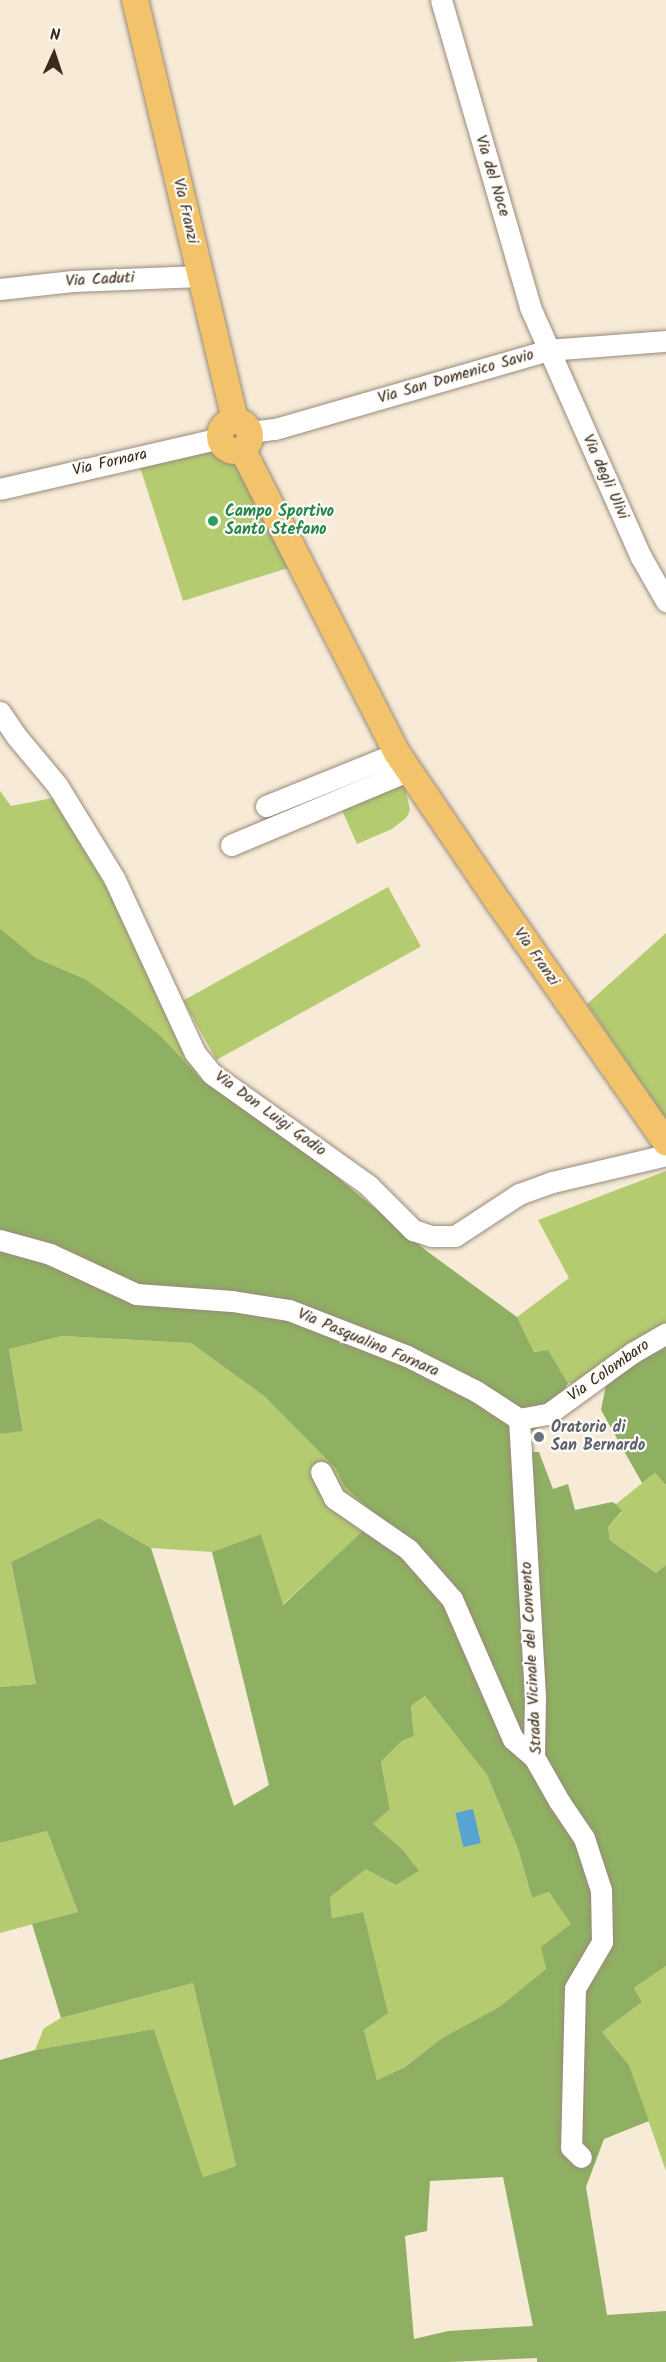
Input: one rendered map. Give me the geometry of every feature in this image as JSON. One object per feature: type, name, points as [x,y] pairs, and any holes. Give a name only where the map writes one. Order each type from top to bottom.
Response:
[{"type":"main road","name":"Via Franzi","points":[[135,0],[237,435],[403,762],[666,1142]]},
{"type":"street","name":"Via del Noce","points":[[441,0],[530,307],[548,350]]},
{"type":"street","name":"Via Caduti","points":[[0,289],[73,281],[201,276]]},
{"type":"street","name":"Via San Domenico Savio","points":[[237,435],[275,429],[548,350],[666,341]]},
{"type":"street","name":"Via degli Ulivi","points":[[548,350],[641,557],[666,601]]},
{"type":"street","name":"Via Fornara","points":[[0,489],[237,435]]},
{"type":"street","name":"Via Don Luigi Godio","points":[[0,712],[17,737],[57,785],[114,878],[195,1053],[212,1074],[368,1185],[413,1230],[431,1236],[455,1236],[519,1194],[552,1182],[666,1155]]},
{"type":"street","points":[[266,806],[403,762]]},
{"type":"street","points":[[231,845],[403,762]]},
{"type":"street","name":"Via Pasqualino Fornara","points":[[0,1240],[50,1254],[136,1294],[232,1301],[289,1310],[407,1356],[476,1391],[519,1419]]},
{"type":"street","name":"Via Colombaro","points":[[519,1419],[549,1414],[632,1353],[666,1333]]},
{"type":"street","name":"Strada Vicinale del Convento","points":[[519,1419],[535,1697],[534,1757],[559,1801],[584,1838],[601,1890],[602,1942],[574,1988],[571,2147],[581,2157]]},
{"type":"street","points":[[321,1472],[334,1498],[408,1549],[452,1599],[513,1739],[534,1757]]},
{"type":"green space","name":"Campo Sportivo Santo Stefano","points":[[209,450],[235,460],[291,567],[183,601],[138,461]]},
{"type":"green space","points":[[403,777],[410,810],[407,817],[392,829],[357,844],[341,808]]},
{"type":"green space","points":[[0,791],[11,806],[58,797],[111,885],[200,1078],[162,1037],[85,979],[36,958],[0,930]]},
{"type":"green space","points":[[388,887],[421,946],[216,1060],[183,1000]]},
{"type":"green space","points":[[0,929],[36,958],[85,979],[127,1009],[162,1037],[200,1078],[324,1166],[428,1252],[517,1317],[534,1352],[548,1350],[568,1383],[548,1421],[522,1438],[531,1452],[539,1452],[553,1489],[568,1484],[575,1510],[612,1502],[616,1504],[622,1511],[608,1527],[610,1540],[656,1573],[666,1565],[666,1966],[634,1988],[642,2002],[602,2032],[629,2065],[649,2121],[604,2139],[586,2187],[607,2315],[666,2311],[666,2362],[537,2362],[537,2358],[448,2362],[0,2362],[0,2060],[35,2050],[154,2029],[203,2177],[236,2166],[193,1983],[61,2018],[32,1924],[78,1912],[47,1831],[0,1843],[0,1687],[36,1684],[11,1562],[99,1518],[151,1548],[234,1806],[269,1785],[212,1552],[261,1534],[283,1605],[378,1517],[344,1486],[336,1469],[264,1396],[191,1343],[62,1336],[9,1349],[23,1431],[0,1434]],"holes":[[[425,1696],[487,1775],[518,1849],[532,1898],[549,1892],[571,1924],[541,1947],[546,1969],[498,2008],[442,2038],[405,2067],[377,2080],[364,2030],[388,2013],[363,1912],[332,1918],[330,1897],[366,1869],[395,1885],[419,1871],[402,1849],[373,1824],[390,1809],[381,1762],[402,1741],[414,1736],[411,1706]],[[503,2177],[533,2326],[448,2331],[414,2339],[405,2236],[427,2231],[430,2181]]]},
{"type":"green space","points":[[666,933],[666,1119],[587,1004]]},
{"type":"green space","points":[[666,1171],[666,1332],[592,1384],[568,1383],[548,1350],[534,1352],[517,1317],[569,1278],[538,1220]]},
{"type":"green space","points":[[62,1336],[191,1343],[264,1396],[336,1469],[344,1486],[379,1517],[282,1605],[261,1534],[212,1552],[151,1548],[99,1518],[11,1562],[36,1684],[0,1687],[0,1434],[23,1430],[9,1349]]},
{"type":"green space","points":[[666,1342],[666,1485],[655,1473],[642,1483],[601,1410],[606,1385]]},
{"type":"green space","points":[[655,1473],[666,1485],[666,1565],[656,1573],[610,1540],[608,1527],[622,1512],[616,1504]]},
{"type":"green space","points":[[425,1696],[487,1775],[518,1849],[532,1898],[549,1892],[572,1924],[542,1947],[546,1969],[498,2009],[442,2038],[405,2067],[377,2080],[364,2030],[363,1912],[332,1918],[330,1897],[366,1868],[394,1885],[402,1849],[372,1824],[390,1809],[381,1762],[402,1741],[414,1736],[411,1706]]},
{"type":"green space","points":[[47,1831],[78,1912],[0,1933],[0,1843]]},
{"type":"green space","points":[[666,1966],[666,2171],[629,2065],[602,2032],[642,2002],[634,1988]]},
{"type":"green space","points":[[193,1983],[236,2166],[203,2177],[154,2029],[35,2050],[44,2028],[61,2018]]},
{"type":"water","points":[[473,1809],[481,1843],[463,1847],[455,1813]]},
{"type":"place","name":"Campo Sportivo Santo Stefano","points":[[213,521]]},
{"type":"place","name":"Oratorio di San Bernardo","points":[[539,1437]]}]
